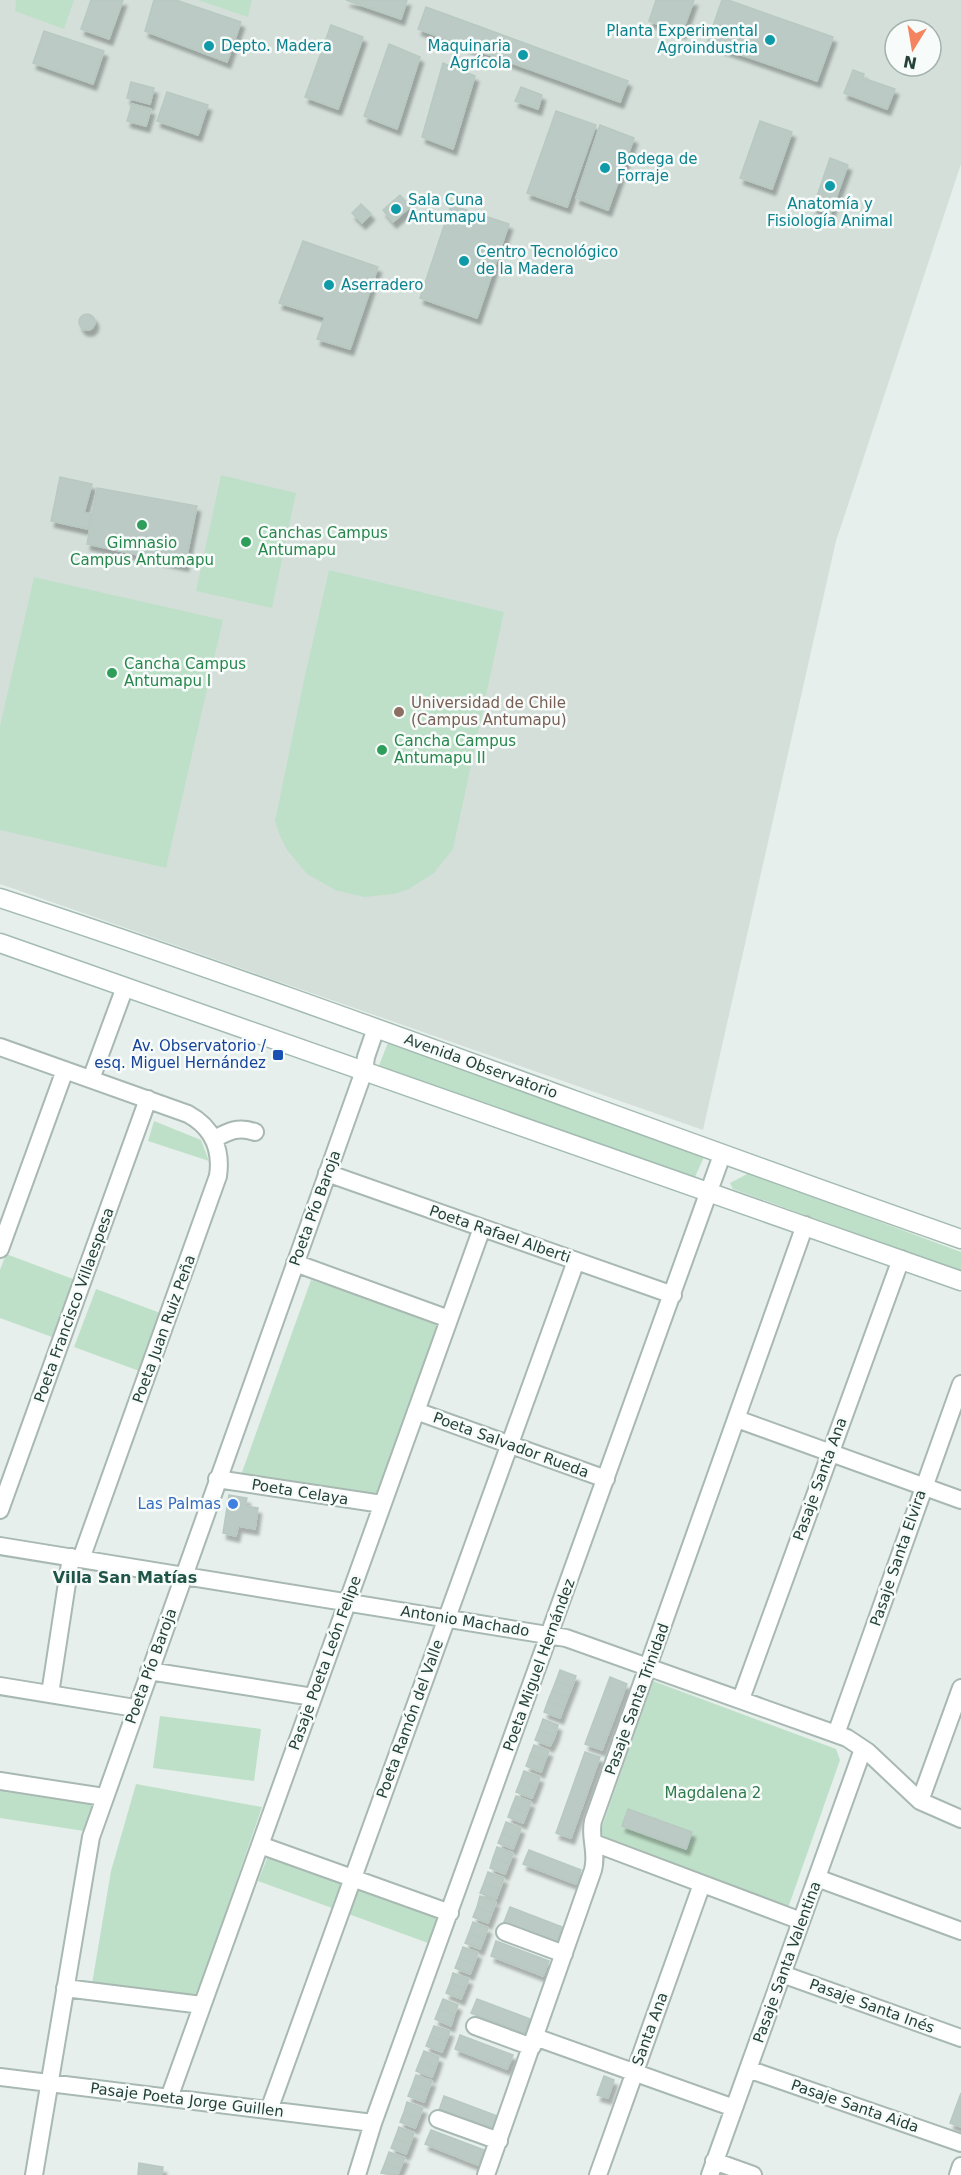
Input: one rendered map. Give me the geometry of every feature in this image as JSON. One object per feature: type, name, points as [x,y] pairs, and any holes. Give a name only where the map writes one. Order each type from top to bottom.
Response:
[{"type":"main road","name":"Avenida Observatorio","points":[[0,898],[167,953],[722,1155],[961,1239]]},
{"type":"main road","points":[[0,944],[961,1281]]},
{"type":"street","points":[[91,1079],[125,987]]},
{"type":"street","name":"Poeta Pío Baroja","points":[[34,2175],[86,1857],[104,1797],[364,1071],[375,1060],[381,1029]]},
{"type":"street","points":[[0,1047],[197,1119],[206,1126],[214,1139],[233,1130],[247,1129],[255,1132]]},
{"type":"street","points":[[0,1249],[65,1070]]},
{"type":"street","name":"Poeta Francisco Villaespesa","points":[[0,1510],[148,1100]]},
{"type":"street","name":"Poeta Juan Ruiz Peña","points":[[50,1694],[76,1558],[218,1176],[219,1155],[214,1139]]},
{"type":"street","name":"Poeta Miguel Hernández","points":[[357,2175],[373,2123],[722,1155]]},
{"type":"street","name":"Poeta Rafael Alberti","points":[[327,1173],[673,1295]]},
{"type":"street","name":"Pasaje Santa Trinidad","points":[[486,2175],[593,1870],[596,1855],[592,1832],[593,1821],[805,1225]]},
{"type":"street","name":"Pasaje Poeta León Felipe","points":[[169,2098],[482,1228]]},
{"type":"street","name":"Pasaje Santa Ana","points":[[741,1699],[901,1259]]},
{"type":"street","name":"Poeta Ramón del Valle","points":[[269,2110],[576,1261]]},
{"type":"street","points":[[295,1263],[449,1319]]},
{"type":"street","name":"Pasaje Santa Elvira","points":[[836,1734],[961,1384]]},
{"type":"street","name":"Poeta Salvador Rueda","points":[[416,1411],[606,1479]]},
{"type":"street","points":[[736,1419],[961,1500]]},
{"type":"street","name":"Poeta Celaya","points":[[217,1479],[382,1504]]},
{"type":"street","name":"Antonio Machado","points":[[0,1546],[549,1634],[581,1642],[854,1741],[920,1802],[961,1819]]},
{"type":"street","points":[[149,1671],[313,1697]]},
{"type":"street","points":[[0,1686],[135,1708]]},
{"type":"street","points":[[920,1802],[961,1688]]},
{"type":"street","name":"Pasaje Santa Valentina","points":[[712,2168],[863,1749]]},
{"type":"street","points":[[0,1781],[104,1797]]},
{"type":"street","points":[[594,1843],[801,1921]]},
{"type":"street","points":[[260,1845],[450,1913]]},
{"type":"street","points":[[817,1878],[961,1931]]},
{"type":"street","name":"Santa Ana","points":[[598,2175],[702,1884]]},
{"type":"street","points":[[505,1932],[564,1954]]},
{"type":"street","name":"Pasaje Santa Inés","points":[[782,1974],[961,2038]]},
{"type":"street","points":[[65,1988],[202,2005]]},
{"type":"street","points":[[475,2026],[635,2073],[734,2108]]},
{"type":"street","name":"Pasaje Santa Aida","points":[[748,2069],[961,2143]]},
{"type":"street","name":"Pasaje Poeta Jorge Guillen","points":[[0,2077],[373,2123]]},
{"type":"street","points":[[438,2119],[499,2141]]},
{"type":"street","points":[[958,2175],[961,2166]]},
{"type":"street","points":[[712,2168],[753,2175]]},
{"type":"shaded area","name":"Universidad de Chile (Campus Antumapu)","points":[[0,0],[961,0],[961,164],[836,541],[703,1130],[0,884]]},
{"type":"green space","points":[[16,0],[74,0],[64,29],[15,11]]},
{"type":"green space","points":[[198,0],[252,0],[248,17]]},
{"type":"green space","name":"Canchas Campus Antumapu","points":[[221,475],[296,493],[272,608],[196,591]]},
{"type":"green space","name":"Cancha Campus Antumapu II","points":[[329,570],[504,612],[453,849],[434,873],[409,889],[394,894],[364,897],[335,890],[307,874],[287,850],[275,821]]},
{"type":"green space","name":"Cancha Campus Antumapu I","points":[[34,577],[223,620],[166,868],[0,830],[0,726]]},
{"type":"green space","points":[[391,1035],[707,1150],[695,1177],[378,1068]]},
{"type":"green space","points":[[154,1121],[201,1140],[209,1161],[148,1141]]},
{"type":"green space","points":[[749,1173],[961,1252],[961,1271],[733,1189],[730,1183]]},
{"type":"green space","points":[[6,1254],[73,1279],[52,1337],[0,1318],[0,1270]]},
{"type":"green space","points":[[311,1280],[439,1322],[377,1498],[241,1475]]},
{"type":"green space","points":[[96,1289],[163,1314],[142,1372],[74,1347]]},
{"type":"green space","name":"Magdalena 2","points":[[653,1681],[836,1749],[840,1760],[788,1908],[598,1838]]},
{"type":"green space","points":[[160,1716],[261,1729],[254,1781],[153,1768]]},
{"type":"green space","points":[[136,1784],[262,1807],[196,1998],[92,1984],[111,1871]]},
{"type":"green space","points":[[0,1789],[93,1804],[84,1831],[0,1818]]},
{"type":"green space","points":[[268,1856],[437,1918],[428,1943],[258,1881]]},
{"type":"building","points":[[91,0],[123,0],[109,39],[81,29]]},
{"type":"building","name":"Depto. Madera","points":[[154,0],[176,0],[241,22],[227,62],[145,31]]},
{"type":"building","points":[[346,0],[407,0],[401,19]]},
{"type":"building","points":[[656,0],[694,0],[682,33],[649,21]]},
{"type":"building","name":"Planta Experimental Agroindustria","points":[[722,0],[728,0],[833,37],[817,81],[707,43]]},
{"type":"building","name":"Maquinaria Agrícola","points":[[426,7],[628,81],[620,102],[418,29]]},
{"type":"building","points":[[331,25],[363,37],[338,109],[305,97]]},
{"type":"building","points":[[44,31],[104,51],[93,84],[33,63]]},
{"type":"building","name":"Maquinaria Agrícola","points":[[389,44],[420,57],[397,129],[364,116]]},
{"type":"building","name":"Maquinaria Agrícola","points":[[443,63],[475,76],[453,149],[422,137]]},
{"type":"building","points":[[853,70],[864,74],[863,78],[895,89],[887,109],[844,93]]},
{"type":"building","points":[[131,82],[154,88],[150,104],[127,98]]},
{"type":"building","points":[[521,87],[542,95],[538,109],[515,101]]},
{"type":"building","points":[[167,92],[208,105],[198,135],[157,121]]},
{"type":"building","points":[[132,104],[151,109],[146,126],[127,121]]},
{"type":"building","points":[[556,111],[596,125],[567,207],[527,193]]},
{"type":"building","points":[[760,121],[792,132],[772,189],[740,178]]},
{"type":"building","name":"Bodega de Forraje","points":[[600,125],[634,138],[608,210],[576,198]]},
{"type":"building","name":"Anatomía y Fisiología Animal","points":[[830,158],[848,165],[830,214],[813,208]]},
{"type":"building","name":"Sala Cuna Antumapu","points":[[400,195],[410,207],[393,222],[383,210]]},
{"type":"building","points":[[361,204],[371,214],[362,223],[352,213]]},
{"type":"building","name":"Centro Tecnológico de la Madera","points":[[451,205],[509,224],[477,318],[420,298]]},
{"type":"building","name":"Aserradero","points":[[303,241],[378,267],[350,349],[317,339],[325,317],[279,303]]},
{"type":"building","points":[[87,314],[93,316],[95,322],[93,328],[87,330],[81,328],[79,322],[81,316]]},
{"type":"building","points":[[60,477],[92,484],[84,513],[91,514],[88,529],[51,521]]},
{"type":"building","name":"Gimnasio Campus Antumapu","points":[[97,488],[197,506],[185,565],[87,544]]},
{"type":"building","points":[[229,1495],[247,1498],[245,1506],[258,1508],[255,1529],[238,1526],[236,1536],[223,1533]]},
{"type":"building","points":[[560,1670],[576,1676],[572,1687],[556,1681]]},
{"type":"building","points":[[610,1677],[627,1684],[602,1750],[585,1744]]},
{"type":"building","points":[[556,1681],[572,1687],[568,1697],[552,1691]]},
{"type":"building","points":[[552,1691],[568,1697],[564,1707],[548,1701]]},
{"type":"building","points":[[548,1701],[564,1707],[560,1718],[544,1712]]},
{"type":"building","points":[[543,1719],[558,1725],[555,1736],[539,1730]]},
{"type":"building","points":[[539,1730],[555,1736],[550,1746],[535,1740]]},
{"type":"building","points":[[534,1745],[549,1751],[545,1761],[530,1755]]},
{"type":"building","points":[[585,1752],[600,1757],[571,1838],[556,1833]]},
{"type":"building","points":[[530,1755],[545,1761],[541,1772],[526,1766]]},
{"type":"building","points":[[524,1771],[540,1777],[536,1788],[520,1782]]},
{"type":"building","points":[[520,1782],[536,1788],[532,1798],[516,1792]]},
{"type":"building","points":[[516,1796],[531,1802],[527,1813],[512,1806]]},
{"type":"building","points":[[512,1806],[527,1813],[523,1823],[508,1817]]},
{"type":"building","points":[[628,1809],[692,1832],[686,1849],[622,1826]]},
{"type":"building","points":[[506,1822],[521,1828],[517,1839],[502,1833]]},
{"type":"building","points":[[502,1833],[517,1839],[513,1849],[498,1843]]},
{"type":"building","points":[[497,1847],[513,1853],[509,1864],[493,1858]]},
{"type":"building","points":[[529,1850],[581,1870],[576,1884],[523,1864]]},
{"type":"building","points":[[493,1858],[509,1864],[505,1874],[490,1868]]},
{"type":"building","points":[[488,1872],[504,1878],[500,1889],[484,1883]]},
{"type":"building","points":[[484,1883],[500,1889],[496,1899],[480,1893]]},
{"type":"building","points":[[480,1896],[496,1902],[492,1913],[477,1907]]},
{"type":"building","points":[[477,1907],[492,1913],[488,1923],[473,1917]]},
{"type":"building","points":[[510,1907],[562,1927],[557,1942],[504,1922]]},
{"type":"building","points":[[473,1922],[488,1928],[484,1939],[469,1933]]},
{"type":"building","points":[[469,1933],[484,1939],[480,1949],[465,1943]]},
{"type":"building","points":[[496,1941],[549,1961],[543,1976],[491,1956]]},
{"type":"building","points":[[463,1947],[478,1953],[474,1964],[459,1958]]},
{"type":"building","points":[[459,1958],[474,1964],[470,1974],[455,1968]]},
{"type":"building","points":[[453,1973],[469,1979],[465,1989],[450,1983]]},
{"type":"building","points":[[450,1983],[465,1989],[461,1999],[446,1993]]},
{"type":"building","points":[[443,1999],[458,2005],[454,2015],[439,2009]]},
{"type":"building","points":[[477,1999],[530,2019],[524,2033],[471,2013]]},
{"type":"building","points":[[439,2009],[454,2015],[451,2026],[435,2019]]},
{"type":"building","points":[[434,2026],[450,2031],[446,2042],[430,2036]]},
{"type":"building","points":[[460,2035],[513,2055],[507,2069],[455,2049]]},
{"type":"building","points":[[430,2036],[446,2042],[442,2052],[426,2046]]},
{"type":"building","points":[[424,2051],[439,2057],[436,2067],[420,2061]]},
{"type":"building","points":[[420,2061],[436,2067],[432,2077],[416,2071]]},
{"type":"building","points":[[416,2075],[432,2081],[428,2091],[412,2086]]},
{"type":"building","points":[[604,2076],[614,2080],[608,2098],[597,2095]]},
{"type":"building","points":[[412,2086],[428,2091],[424,2102],[408,2096]]},
{"type":"building","points":[[961,2093],[961,2127],[950,2123]]},
{"type":"building","points":[[444,2096],[497,2116],[492,2130],[439,2110]]},
{"type":"building","points":[[407,2102],[423,2108],[419,2118],[404,2112]]},
{"type":"building","points":[[404,2112],[419,2118],[415,2128],[400,2122]]},
{"type":"building","points":[[399,2127],[414,2133],[410,2144],[395,2138]]},
{"type":"building","points":[[431,2130],[484,2150],[478,2165],[425,2144]]},
{"type":"building","points":[[395,2138],[410,2144],[406,2154],[391,2148]]},
{"type":"building","points":[[389,2152],[405,2158],[400,2169],[385,2163]]},
{"type":"building","points":[[139,2163],[163,2167],[162,2175],[138,2175]]},
{"type":"building","points":[[385,2163],[400,2169],[398,2175],[381,2173]]},
{"type":"place","name":"Planta Experimental Agroindustria","points":[[770,40]]},
{"type":"place","name":"Depto. Madera","points":[[209,46]]},
{"type":"place","name":"Maquinaria Agrícola","points":[[523,55]]},
{"type":"place","name":"Bodega de Forraje","points":[[605,168]]},
{"type":"place","name":"Anatomía y Fisiología Animal","points":[[830,186]]},
{"type":"place","name":"Sala Cuna Antumapu","points":[[396,209]]},
{"type":"place","name":"Centro Tecnológico de la Madera","points":[[464,261]]},
{"type":"place","name":"Aserradero","points":[[329,285]]},
{"type":"place","name":"Gimnasio Campus Antumapu","points":[[142,525]]},
{"type":"place","name":"Canchas Campus Antumapu","points":[[246,542]]},
{"type":"place","name":"Cancha Campus Antumapu I","points":[[112,673]]},
{"type":"place","name":"Universidad de Chile (Campus Antumapu)","points":[[399,712]]},
{"type":"place","name":"Cancha Campus Antumapu II","points":[[382,750]]},
{"type":"place","name":"Av. Observatorio / esq. Miguel Hernández","points":[[278,1055]]},
{"type":"place","name":"Las Palmas","points":[[233,1504]]},
{"type":"district","name":"Villa San Matías","points":[[125,1577]]}]
